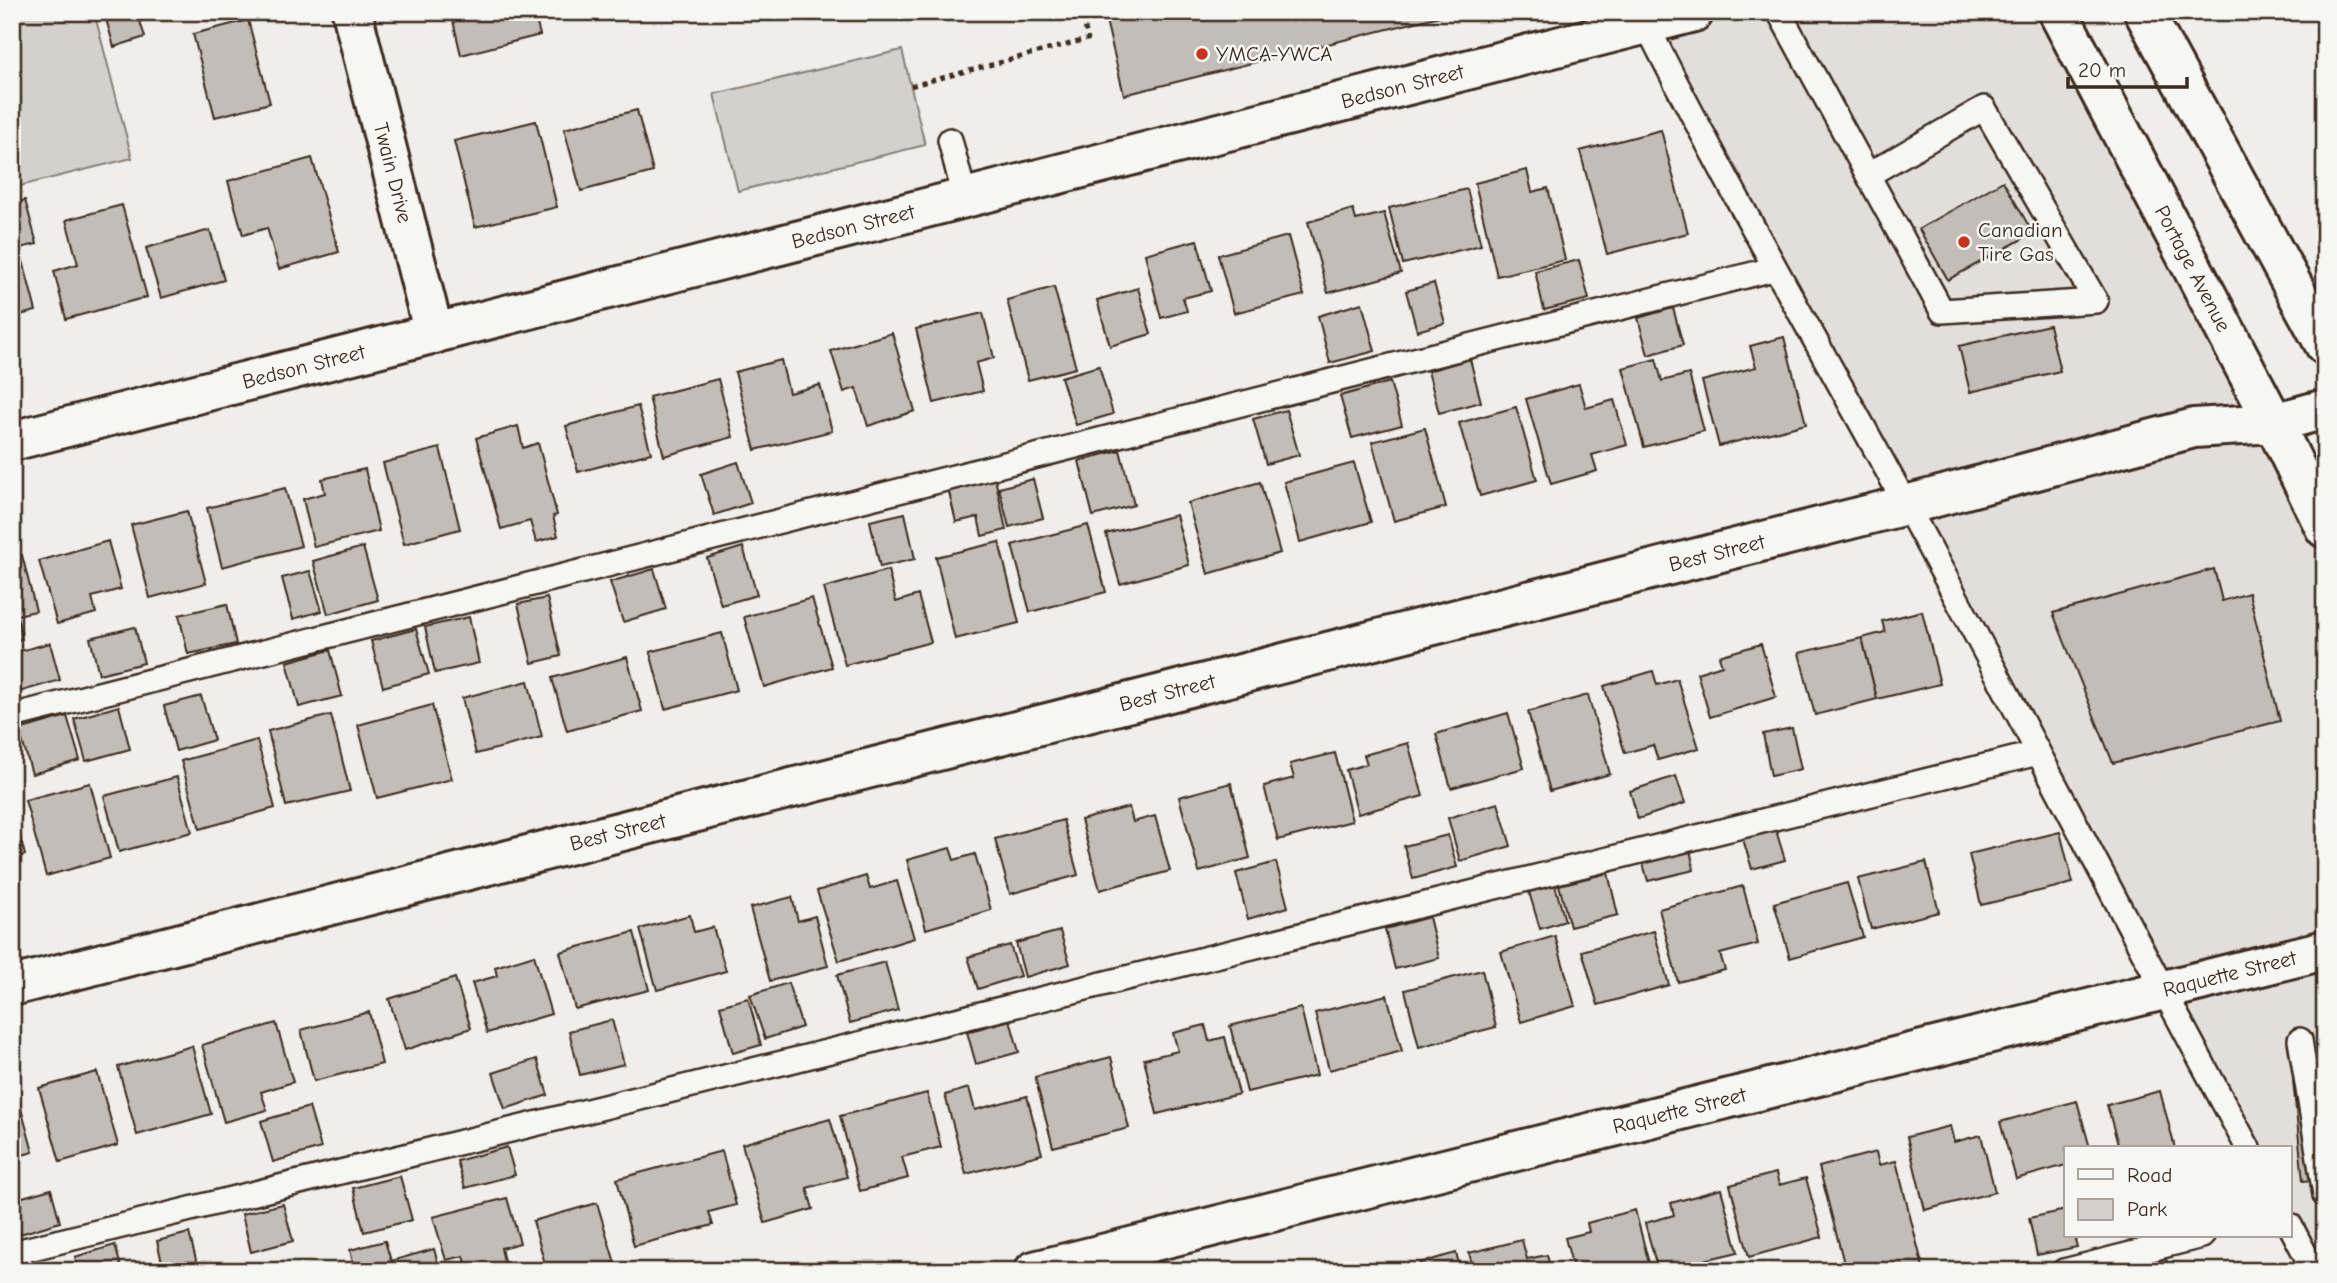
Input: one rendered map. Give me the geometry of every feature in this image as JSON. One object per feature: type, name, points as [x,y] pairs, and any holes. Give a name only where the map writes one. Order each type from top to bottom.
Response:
[{"type":"main road","name":"Twain Drive","points":[[352,12],[433,334]]},
{"type":"main road","name":"Bedson Street","points":[[12,441],[1694,12]]},
{"type":"main road","name":"Portage Avenue","points":[[2058,12],[2274,423],[2325,528]]},
{"type":"main road","points":[[2144,12],[2325,345]]},
{"type":"main road","name":"Best Street","points":[[12,986],[1906,505],[2194,428],[2274,423],[2325,409]]},
{"type":"main road","name":"Raquette Street","points":[[1034,1271],[2325,950]]},
{"type":"lane","points":[[1779,12],[1942,311],[2096,301],[1984,108],[1868,175]]},
{"type":"lane","points":[[1646,24],[1773,269],[1906,505],[2161,991],[2247,1146]]},
{"type":"lane","points":[[950,140],[965,198]]},
{"type":"lane","points":[[12,716],[1773,269]]},
{"type":"lane","points":[[12,1253],[2038,753]]},
{"type":"lane","points":[[2300,1040],[2325,1195]]},
{"type":"lane","points":[[2292,1229],[2314,1271]]},
{"type":"lane","points":[[2064,1271],[2194,1238]]},
{"type":"path","points":[[911,86],[1088,39],[1081,12]]},
{"type":"shaded area","points":[[1694,12],[2058,12],[2325,528],[2325,1271],[2292,1228],[2292,1146],[2247,1146],[1646,24]]},
{"type":"green space","points":[[12,12],[94,12],[132,158],[12,188]]},
{"type":"green space","points":[[902,50],[925,145],[738,191],[714,94]]},
{"type":"building","points":[[104,12],[137,12],[145,37],[114,47]]},
{"type":"building","points":[[451,12],[534,12],[540,35],[461,55]]},
{"type":"building","name":"YMCA-YWCA","points":[[1104,12],[1456,12],[1124,95]]},
{"type":"building","points":[[248,20],[270,103],[215,117],[193,34]]},
{"type":"building","points":[[637,110],[653,172],[581,191],[564,129]]},
{"type":"building","points":[[536,121],[557,207],[475,227],[454,141]]},
{"type":"building","points":[[1661,130],[1688,233],[1607,254],[1580,151]]},
{"type":"building","points":[[312,158],[339,252],[279,269],[267,228],[243,235],[228,181]]},
{"type":"building","points":[[1527,170],[1532,192],[1548,188],[1565,260],[1497,276],[1475,183]]},
{"type":"building","points":[[2003,181],[2033,233],[1948,280],[1919,229]]},
{"type":"building","points":[[1467,189],[1481,245],[1403,264],[1389,208]]},
{"type":"building","points":[[25,200],[37,244],[12,250],[12,204]]},
{"type":"building","points":[[122,205],[147,297],[66,319],[54,271],[78,264],[66,220]]},
{"type":"building","points":[[1353,209],[1356,220],[1384,213],[1401,273],[1328,293],[1308,222]]},
{"type":"building","points":[[210,230],[224,280],[161,298],[146,248]]},
{"type":"building","points":[[1288,236],[1304,295],[1234,313],[1218,255]]},
{"type":"building","points":[[1197,240],[1211,291],[1183,298],[1187,311],[1161,318],[1145,254]]},
{"type":"building","points":[[22,257],[36,311],[12,317],[12,260]]},
{"type":"building","points":[[1579,260],[1589,299],[1544,310],[1535,271]]},
{"type":"building","points":[[1434,283],[1445,323],[1417,331],[1406,291]]},
{"type":"building","points":[[1054,287],[1076,368],[1028,380],[1007,300]]},
{"type":"building","points":[[1138,288],[1151,334],[1110,346],[1097,300]]},
{"type":"building","points":[[1362,303],[1375,351],[1330,363],[1318,316]]},
{"type":"building","points":[[1673,308],[1683,345],[1648,355],[1638,318]]},
{"type":"building","points":[[983,313],[994,358],[976,363],[983,391],[934,403],[916,329]]},
{"type":"building","points":[[2049,325],[2060,371],[1970,392],[1959,346]]},
{"type":"building","points":[[892,333],[915,411],[868,426],[856,388],[844,392],[831,351]]},
{"type":"building","points":[[1784,337],[1806,424],[1719,446],[1702,381],[1756,367],[1750,346]]},
{"type":"building","points":[[1470,359],[1481,402],[1439,413],[1428,371]]},
{"type":"building","points":[[1656,359],[1662,381],[1689,374],[1704,431],[1644,447],[1623,368]]},
{"type":"building","points":[[781,360],[789,393],[820,385],[832,431],[755,450],[735,372]]},
{"type":"building","points":[[1099,366],[1113,414],[1076,425],[1061,377]]},
{"type":"building","points":[[718,379],[733,437],[664,456],[649,397]]},
{"type":"building","points":[[1390,382],[1402,425],[1352,438],[1340,396]]},
{"type":"building","points":[[1579,384],[1586,408],[1614,400],[1627,445],[1592,455],[1597,471],[1551,484],[1526,399]]},
{"type":"building","points":[[638,406],[651,453],[578,472],[566,426]]},
{"type":"building","points":[[1516,407],[1537,480],[1480,496],[1459,423]]},
{"type":"building","points":[[1286,410],[1299,455],[1266,464],[1253,419]]},
{"type":"building","points":[[518,426],[523,448],[538,443],[557,515],[553,516],[558,536],[536,542],[530,521],[501,529],[476,438]]},
{"type":"building","points":[[1425,428],[1446,507],[1394,521],[1372,442]]},
{"type":"building","points":[[440,448],[460,529],[404,544],[383,463]]},
{"type":"building","points":[[1120,450],[1134,505],[1093,516],[1079,461]]},
{"type":"building","points":[[738,462],[751,503],[714,515],[701,474]]},
{"type":"building","points":[[1354,463],[1371,522],[1300,542],[1284,482]]},
{"type":"building","points":[[365,469],[379,531],[314,547],[303,499],[325,493],[322,479]]},
{"type":"building","points":[[995,478],[1006,530],[982,536],[978,517],[956,522],[948,488]]},
{"type":"building","points":[[1033,479],[1043,518],[1009,527],[999,488]]},
{"type":"building","points":[[1260,482],[1280,553],[1208,574],[1188,503]]},
{"type":"building","points":[[285,488],[301,546],[222,567],[207,508]]},
{"type":"building","points":[[187,511],[206,583],[150,598],[131,525]]},
{"type":"building","points":[[905,513],[915,559],[880,567],[870,521]]},
{"type":"building","points":[[1176,515],[1189,565],[1120,584],[1106,534]]},
{"type":"building","points":[[1088,525],[1106,592],[1030,612],[1012,545]]},
{"type":"building","points":[[108,541],[121,589],[92,597],[96,613],[57,624],[39,561]]},
{"type":"building","points":[[999,542],[1019,623],[955,639],[936,557]]},
{"type":"building","points":[[363,547],[378,600],[328,614],[313,561]]},
{"type":"building","points":[[743,547],[757,595],[721,605],[707,558]]},
{"type":"building","points":[[22,555],[36,611],[17,615],[22,639],[12,641],[12,557]]},
{"type":"building","points":[[654,569],[666,609],[623,622],[610,582]]},
{"type":"building","points":[[2214,569],[2222,601],[2249,593],[2280,721],[2113,763],[2053,613]]},
{"type":"building","points":[[888,570],[896,602],[918,595],[931,642],[845,665],[824,588]]},
{"type":"building","points":[[310,571],[322,611],[293,619],[282,578]]},
{"type":"building","points":[[547,598],[561,656],[532,663],[518,604]]},
{"type":"building","points":[[812,598],[832,667],[764,687],[744,617]]},
{"type":"building","points":[[227,604],[236,644],[188,654],[179,615]]},
{"type":"building","points":[[1922,611],[1940,684],[1877,699],[1862,638],[1885,632],[1882,621]]},
{"type":"building","points":[[469,617],[479,663],[435,673],[425,627]]},
{"type":"building","points":[[135,627],[144,663],[99,674],[90,638]]},
{"type":"building","points":[[416,629],[429,674],[383,687],[371,641]]},
{"type":"building","points":[[722,633],[737,690],[665,709],[650,652]]},
{"type":"building","points":[[1862,638],[1877,699],[1815,715],[1799,653]]},
{"type":"building","points":[[50,643],[60,680],[12,694],[12,653]]},
{"type":"building","points":[[1761,644],[1776,697],[1710,717],[1697,673],[1722,665],[1719,656]]},
{"type":"building","points":[[330,650],[342,696],[299,707],[287,662]]},
{"type":"building","points":[[627,657],[642,711],[567,731],[552,678]]},
{"type":"building","points":[[1653,671],[1657,685],[1677,679],[1699,748],[1658,760],[1653,745],[1625,753],[1604,686]]},
{"type":"building","points":[[528,681],[542,737],[476,754],[462,698]]},
{"type":"building","points":[[1588,695],[1610,774],[1550,791],[1528,712]]},
{"type":"building","points":[[201,696],[214,740],[176,751],[164,706]]},
{"type":"building","points":[[432,705],[452,779],[377,798],[358,725]]},
{"type":"building","points":[[119,706],[130,749],[86,761],[74,719]]},
{"type":"building","points":[[1508,713],[1524,768],[1451,788],[1436,734]]},
{"type":"building","points":[[331,715],[350,791],[286,806],[268,731]]},
{"type":"building","points":[[67,716],[80,760],[32,774],[19,730]]},
{"type":"building","points":[[1792,728],[1801,769],[1771,776],[1763,734]]},
{"type":"building","points":[[257,740],[275,808],[200,829],[181,761]]},
{"type":"building","points":[[1408,743],[1423,796],[1358,814],[1346,770],[1367,764],[1364,755]]},
{"type":"building","points":[[1335,753],[1352,821],[1278,840],[1264,786],[1294,778],[1290,764]]},
{"type":"building","points":[[1676,776],[1685,803],[1638,819],[1630,791]]},
{"type":"building","points":[[177,777],[192,832],[119,852],[104,796]]},
{"type":"building","points":[[90,783],[110,858],[46,876],[25,800]]},
{"type":"building","points":[[1231,783],[1250,858],[1199,872],[1179,797]]},
{"type":"building","points":[[1498,803],[1511,846],[1460,861],[1448,818]]},
{"type":"building","points":[[12,805],[25,855],[12,859]]},
{"type":"building","points":[[1129,807],[1133,822],[1155,816],[1170,871],[1100,890],[1081,820]]},
{"type":"building","points":[[1063,820],[1078,875],[1010,894],[995,839]]},
{"type":"building","points":[[1775,827],[1785,860],[1752,869],[1742,836]]},
{"type":"building","points":[[2060,832],[2073,883],[1981,905],[1969,854]]},
{"type":"building","points":[[1448,835],[1457,867],[1413,879],[1404,846]]},
{"type":"building","points":[[950,848],[954,860],[975,854],[991,910],[926,929],[907,860]]},
{"type":"building","points":[[1690,849],[1694,870],[1648,881],[1642,860]]},
{"type":"building","points":[[1276,862],[1288,907],[1248,919],[1236,873]]},
{"type":"building","points":[[1926,862],[1939,912],[1871,929],[1858,879]]},
{"type":"building","points":[[1608,873],[1618,915],[1570,927],[1559,885]]},
{"type":"building","points":[[866,876],[870,889],[897,881],[914,938],[839,961],[817,891]]},
{"type":"building","points":[[1847,883],[1863,937],[1790,958],[1774,903]]},
{"type":"building","points":[[1555,885],[1565,921],[1540,929],[1529,892]]},
{"type":"building","points":[[1743,886],[1758,944],[1720,954],[1725,970],[1678,982],[1659,909]]},
{"type":"building","points":[[792,897],[798,921],[815,916],[828,966],[770,981],[750,908]]},
{"type":"building","points":[[690,915],[694,932],[713,927],[726,971],[657,990],[640,929]]},
{"type":"building","points":[[1429,917],[1439,958],[1395,969],[1385,929]]},
{"type":"building","points":[[1060,931],[1070,964],[1025,977],[1016,943]]},
{"type":"building","points":[[1654,931],[1669,985],[1598,1005],[1582,951]]},
{"type":"building","points":[[634,932],[649,990],[575,1009],[560,952]]},
{"type":"building","points":[[1555,936],[1575,1006],[1521,1022],[1501,952]]},
{"type":"building","points":[[1010,945],[1020,976],[978,989],[968,957]]},
{"type":"building","points":[[534,955],[551,1014],[487,1033],[472,983],[497,976],[495,967]]},
{"type":"building","points":[[885,962],[898,1010],[850,1023],[837,975]]},
{"type":"building","points":[[1482,970],[1496,1027],[1419,1047],[1405,990]]},
{"type":"building","points":[[455,978],[471,1028],[405,1050],[389,999]]},
{"type":"building","points":[[788,983],[802,1027],[765,1039],[750,995]]},
{"type":"building","points":[[1387,995],[1402,1051],[1329,1070],[1315,1013]]},
{"type":"building","points":[[748,998],[761,1045],[733,1053],[720,1006]]},
{"type":"building","points":[[1301,1008],[1317,1075],[1247,1092],[1230,1026]]},
{"type":"building","points":[[369,1012],[382,1064],[314,1081],[301,1030]]},
{"type":"building","points":[[612,1020],[624,1064],[580,1075],[569,1031]]},
{"type":"building","points":[[1010,1020],[1019,1052],[976,1064],[967,1032]]},
{"type":"building","points":[[276,1023],[293,1082],[261,1092],[267,1110],[224,1122],[202,1045]]},
{"type":"building","points":[[1205,1025],[1209,1041],[1225,1037],[1239,1094],[1157,1114],[1144,1059],[1178,1051],[1173,1033]]},
{"type":"building","points":[[192,1046],[211,1114],[137,1135],[118,1067]]},
{"type":"building","points":[[1111,1057],[1129,1128],[1053,1147],[1035,1077]]},
{"type":"building","points":[[537,1059],[548,1095],[505,1109],[493,1073]]},
{"type":"building","points":[[97,1072],[118,1145],[60,1162],[39,1088]]},
{"type":"building","points":[[2325,1078],[2325,1179],[2303,1181],[2293,1080]]},
{"type":"building","points":[[969,1088],[975,1110],[1027,1096],[1042,1154],[966,1174],[945,1095]]},
{"type":"building","points":[[2160,1091],[2174,1146],[2118,1146],[2107,1105]]},
{"type":"building","points":[[927,1093],[941,1147],[902,1157],[908,1178],[860,1191],[840,1116]]},
{"type":"building","points":[[17,1094],[33,1152],[12,1158],[12,1096]]},
{"type":"building","points":[[2077,1101],[2089,1146],[2064,1146],[2064,1166],[2016,1179],[2000,1122]]},
{"type":"building","points":[[309,1107],[321,1148],[273,1162],[261,1121]]},
{"type":"building","points":[[830,1119],[847,1177],[807,1188],[813,1209],[765,1223],[742,1144]]},
{"type":"building","points":[[1950,1126],[1954,1142],[1981,1135],[1995,1192],[1925,1210],[1907,1137]]},
{"type":"building","points":[[507,1147],[515,1175],[465,1188],[457,1161]]},
{"type":"building","points":[[722,1151],[736,1205],[709,1212],[713,1225],[634,1246],[617,1179]]},
{"type":"building","points":[[1876,1152],[1879,1165],[1896,1161],[1924,1271],[1846,1271],[1819,1167]]},
{"type":"building","points":[[1776,1173],[1779,1185],[1806,1178],[1822,1237],[1749,1257],[1730,1185]]},
{"type":"building","points":[[400,1176],[412,1220],[364,1232],[353,1188]]},
{"type":"building","points":[[51,1189],[60,1222],[20,1234],[12,1200]]},
{"type":"building","points":[[1721,1189],[1738,1252],[1658,1271],[1645,1223],[1674,1215],[1671,1203]]},
{"type":"building","points":[[507,1198],[520,1243],[501,1248],[506,1271],[468,1271],[464,1256],[446,1260],[433,1217]]},
{"type":"building","points":[[597,1203],[615,1263],[588,1271],[547,1271],[533,1221]]},
{"type":"building","points":[[283,1204],[293,1241],[251,1252],[242,1214]]},
{"type":"building","points":[[1635,1210],[1651,1271],[1574,1271],[1565,1238],[1589,1232],[1587,1223]]},
{"type":"building","points":[[2064,1210],[2064,1238],[2075,1238],[2077,1247],[2037,1255],[2029,1218]]},
{"type":"building","points":[[189,1233],[199,1271],[164,1271],[157,1241]]},
{"type":"building","points":[[1522,1240],[1527,1259],[1547,1255],[1551,1271],[1474,1271],[1469,1253]]},
{"type":"building","points":[[385,1241],[391,1261],[434,1249],[440,1271],[355,1271],[350,1250]]},
{"type":"building","points":[[115,1245],[122,1271],[79,1271],[75,1257]]},
{"type":"building","points":[[1456,1253],[1461,1271],[1422,1271],[1420,1263]]},
{"type":"building","points":[[2166,1259],[2169,1271],[2123,1269]]},
{"type":"place","name":"YMCA-YWCA","points":[[1202,54]]},
{"type":"place","name":"Canadian Tire Gas","points":[[1964,242]]}]
